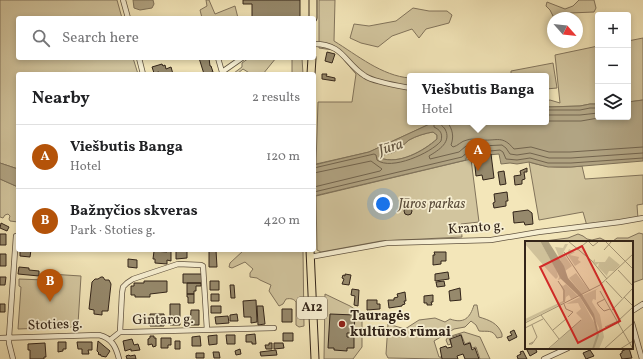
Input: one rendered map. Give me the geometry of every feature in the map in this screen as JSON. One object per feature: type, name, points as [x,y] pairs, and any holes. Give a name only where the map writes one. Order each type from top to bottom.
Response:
[{"type":"highway","points":[[313,0],[313,16]]},
{"type":"highway","points":[[312,60],[312,72]]},
{"type":"highway","name":"A12","points":[[310,254],[315,359]]},
{"type":"street","points":[[123,0],[127,16]]},
{"type":"street","points":[[316,44],[337,50],[365,77],[407,87]]},
{"type":"street","points":[[140,60],[142,72]]},
{"type":"street","points":[[219,60],[222,72],[239,60]]},
{"type":"street","name":"Kranto g.","points":[[310,254],[387,243],[491,240],[643,218]]},
{"type":"street","points":[[13,359],[9,337],[16,236]]},
{"type":"street","name":"Gintaro g.","points":[[120,332],[122,293],[125,285],[133,279],[178,264],[204,266],[207,330]]},
{"type":"street","points":[[633,310],[643,304]]},
{"type":"street","points":[[633,327],[642,359]]},
{"type":"street","name":"Gintaro g.","points":[[110,340],[120,332],[274,328]]},
{"type":"street","name":"Stoties g.","points":[[0,338],[87,334],[102,336],[110,340]]},
{"type":"street","points":[[110,340],[116,349],[119,359]]},
{"type":"street","points":[[544,359],[566,349]]},
{"type":"green space","points":[[0,0],[117,0],[121,16],[16,16],[16,60],[134,60],[137,72],[16,72],[16,168],[0,163]]},
{"type":"green space","points":[[206,0],[209,0],[215,14],[235,6],[238,16],[202,16],[200,10],[207,6]]},
{"type":"green space","points":[[319,0],[335,0],[334,41],[380,69],[407,77],[407,125],[428,125],[369,152],[316,164],[318,102],[352,102],[356,74],[337,52],[319,48]]},
{"type":"green space","points":[[579,0],[594,0],[596,8],[594,12],[551,12],[546,6],[547,2],[565,9],[573,6]]},
{"type":"green space","points":[[413,8],[429,11],[447,11],[452,15],[449,23],[426,29],[419,38],[412,29],[392,36],[378,47],[361,43],[350,38],[354,24],[369,26],[396,21]]},
{"type":"green space","points":[[643,38],[643,100],[631,102],[631,48],[631,40]]},
{"type":"green space","points":[[595,47],[595,104],[549,107],[549,100],[560,103],[555,55]]},
{"type":"green space","points":[[246,60],[274,60],[265,72],[248,72],[243,69],[239,72],[235,72],[242,67],[242,63]]},
{"type":"green space","points":[[292,60],[302,60],[303,72],[292,72]]},
{"type":"green space","points":[[553,63],[557,88],[549,89],[549,73],[511,73],[511,71]]},
{"type":"green space","points":[[433,132],[437,135],[437,139],[425,148],[410,156],[395,160],[380,158],[396,151],[409,140]]},
{"type":"green space","name":"Jūros parkas","points":[[471,159],[479,222],[461,224],[462,237],[381,241],[321,252],[317,250],[316,196]]},
{"type":"green space","points":[[529,162],[556,167],[582,166],[585,179],[643,175],[643,204],[637,205],[638,219],[587,226],[583,212],[539,220]]},
{"type":"green space","points":[[0,179],[16,186],[16,222],[10,221],[10,216],[8,214],[3,218],[0,217]]},
{"type":"green space","points":[[639,233],[643,234],[643,279],[633,283],[633,241],[613,241],[617,238],[628,238]]},
{"type":"green space","points":[[578,234],[592,240],[600,238],[606,241],[544,241],[568,238]]},
{"type":"green space","points":[[242,252],[303,252],[304,326],[299,327],[296,325],[296,302],[294,300],[286,299],[283,304],[279,306],[269,291],[271,285],[257,278],[250,277],[250,273],[253,269],[245,262],[232,268],[229,267],[230,263]]},
{"type":"green space","points":[[50,274],[81,276],[78,324],[71,327],[18,329],[21,287],[19,286],[19,279],[44,280]]},
{"type":"green space","points":[[325,294],[350,306],[362,314],[362,347],[353,359],[324,359]]},
{"type":"green space","points":[[474,305],[477,305],[479,317],[496,325],[502,334],[502,337],[497,338],[492,332],[479,331],[476,325],[471,321],[465,327],[454,329],[434,341],[441,359],[388,358],[386,354],[388,324],[405,329],[419,320],[435,318],[445,322],[450,319],[459,321],[466,319],[471,313]]},
{"type":"green space","points":[[464,332],[480,337],[490,359],[480,359],[476,347],[472,348],[470,342],[465,344],[461,334],[449,338],[451,344],[448,345],[446,340],[448,337]]},
{"type":"water","points":[[133,0],[153,0],[154,4],[152,8],[140,10],[134,8]]},
{"type":"water","name":"Jūra","points":[[643,100],[643,161],[571,167],[548,167],[529,162],[501,164],[499,154],[476,156],[475,153],[470,154],[470,157],[466,158],[466,160],[316,196],[316,165],[369,152],[428,125],[549,125],[549,107],[580,106],[595,104],[595,120],[631,120],[631,102]],"holes":[[[433,132],[437,135],[437,139],[432,144],[411,156],[395,160],[380,158],[396,151],[415,137]]]},
{"type":"water","points":[[0,163],[16,168],[16,186],[0,179]]},
{"type":"building","points":[[243,0],[300,0],[300,16],[252,16],[252,4],[243,4]]},
{"type":"building","points":[[327,52],[335,54],[332,63],[325,61]]},
{"type":"building","points":[[200,60],[209,60],[213,72],[203,72]]},
{"type":"building","points":[[162,64],[163,66],[165,65],[166,69],[171,67],[172,72],[154,72],[152,67]]},
{"type":"building","points":[[322,74],[327,74],[326,76],[335,78],[335,81],[322,79]]},
{"type":"building","points":[[491,154],[494,178],[483,180],[482,175],[476,176],[474,157]]},
{"type":"building","points":[[527,168],[527,172],[524,172],[525,179],[522,180],[522,184],[515,185],[514,176],[521,175],[520,171]]},
{"type":"building","points":[[504,171],[506,184],[500,185],[498,172]]},
{"type":"building","points":[[507,192],[508,201],[506,201],[506,206],[494,208],[494,194]]},
{"type":"building","points":[[406,207],[410,207],[412,211],[410,215],[406,215],[404,213],[404,209]]},
{"type":"building","points":[[528,210],[532,213],[533,224],[525,225],[524,222],[514,223],[513,212]]},
{"type":"building","points":[[1,223],[9,227],[7,231],[0,228]]},
{"type":"building","points":[[0,234],[6,234],[6,245],[0,245]]},
{"type":"building","points":[[20,252],[31,252],[30,257],[20,256]]},
{"type":"building","points":[[154,252],[171,252],[171,261],[167,260],[167,264],[155,263],[155,259],[153,259]]},
{"type":"building","points":[[176,252],[187,252],[187,258],[176,259]]},
{"type":"building","points":[[209,252],[216,252],[217,267],[209,267]]},
{"type":"building","points":[[434,252],[446,252],[446,261],[441,261],[441,264],[433,265],[433,255],[435,255]]},
{"type":"building","points":[[0,254],[6,254],[6,266],[0,266]]},
{"type":"building","points":[[128,259],[137,260],[137,268],[128,267]]},
{"type":"building","points":[[19,267],[39,271],[39,276],[18,274]]},
{"type":"building","points":[[448,272],[449,279],[435,281],[435,274]]},
{"type":"building","points":[[183,274],[203,274],[203,283],[183,283]]},
{"type":"building","points":[[345,274],[351,275],[349,285],[342,284],[344,279],[342,278]]},
{"type":"building","points":[[0,277],[6,277],[5,285],[0,285]]},
{"type":"building","points":[[101,277],[105,280],[109,280],[111,284],[108,311],[102,311],[102,315],[94,314],[94,310],[89,309],[92,282]]},
{"type":"building","points":[[144,281],[167,281],[167,292],[150,294],[150,297],[135,297],[135,295],[131,295],[131,286],[134,286],[134,283],[144,283]]},
{"type":"building","points":[[210,281],[219,281],[219,290],[210,290]]},
{"type":"building","points":[[444,281],[445,286],[437,287],[436,282]]},
{"type":"building","points":[[187,283],[201,283],[201,286],[196,286],[196,291],[194,291],[194,294],[187,294]]},
{"type":"building","points":[[230,285],[234,285],[235,298],[231,298]]},
{"type":"building","points":[[460,288],[461,300],[450,301],[449,291]]},
{"type":"building","points":[[352,289],[359,290],[358,306],[354,305],[355,296],[351,295]]},
{"type":"building","points":[[405,292],[405,304],[402,306],[389,308],[388,300],[394,300],[394,298],[398,297],[397,294]]},
{"type":"building","points":[[187,294],[194,294],[194,303],[188,303]]},
{"type":"building","points":[[211,294],[219,294],[219,301],[211,301]]},
{"type":"building","points":[[433,295],[433,302],[431,302],[432,305],[427,305],[427,303],[424,303],[424,296]]},
{"type":"building","points":[[256,300],[257,322],[251,323],[251,317],[244,317],[243,301]]},
{"type":"building","points":[[367,300],[377,300],[377,304],[380,304],[380,309],[367,310]]},
{"type":"building","points":[[0,304],[5,304],[5,312],[0,312]]},
{"type":"building","points":[[170,304],[180,304],[180,325],[170,325]]},
{"type":"building","points":[[211,306],[221,306],[221,313],[211,313]]},
{"type":"building","points":[[257,306],[263,306],[265,324],[258,325]]},
{"type":"building","points":[[282,309],[292,309],[292,322],[282,322]]},
{"type":"building","points":[[191,310],[199,310],[199,325],[190,325]]},
{"type":"building","points":[[150,314],[164,314],[164,326],[150,326]]},
{"type":"building","points":[[237,314],[238,321],[230,321],[230,315]]},
{"type":"building","name":"Tauragės kultūros rūmai","points":[[330,314],[355,315],[354,333],[347,333],[347,337],[354,337],[354,348],[347,348],[347,351],[328,348]]},
{"type":"building","points":[[228,316],[229,323],[216,324],[215,317]]},
{"type":"building","points":[[514,330],[517,337],[509,341],[507,337],[512,335],[510,332]]},
{"type":"building","points":[[283,333],[293,333],[293,341],[283,341]]},
{"type":"building","points":[[255,334],[256,344],[246,342],[246,335]]},
{"type":"building","points":[[217,335],[217,344],[209,345],[208,336]]},
{"type":"building","points":[[226,335],[235,335],[235,344],[227,344]]},
{"type":"building","points":[[461,335],[464,345],[470,343],[472,350],[475,348],[479,359],[465,359],[463,354],[457,356],[458,359],[442,359],[440,348],[446,346],[447,348],[452,347],[450,339]]},
{"type":"building","points":[[150,336],[154,336],[154,338],[156,338],[156,346],[153,347],[152,344],[148,345],[148,339]]},
{"type":"building","points":[[200,336],[201,346],[192,346],[192,337]]},
{"type":"building","points":[[161,338],[171,338],[171,345],[168,345],[168,348],[161,348]]},
{"type":"building","points":[[132,339],[134,345],[138,344],[140,350],[131,351],[131,349],[125,351],[123,341]]},
{"type":"building","points":[[98,341],[110,351],[106,357],[98,354]]},
{"type":"building","points":[[175,341],[180,341],[180,349],[175,349]]},
{"type":"building","points":[[58,342],[66,342],[66,349],[58,352]]},
{"type":"building","points":[[77,342],[92,342],[92,350],[88,350],[89,354],[82,354],[82,349],[78,349]]},
{"type":"building","points":[[45,343],[46,357],[44,357],[44,359],[30,359],[28,344]]},
{"type":"building","points":[[269,343],[272,343],[272,349],[266,349],[265,345],[269,345]]},
{"type":"building","points":[[274,343],[283,343],[284,348],[274,349]]},
{"type":"building","points":[[240,349],[241,354],[236,355],[235,351]]},
{"type":"building","points":[[526,349],[536,349],[537,352],[530,356]]},
{"type":"building","points":[[629,349],[632,358],[622,359],[620,354],[622,351]]},
{"type":"building","points":[[276,350],[277,355],[261,356],[260,352]]},
{"type":"building","points":[[590,350],[594,356],[586,359],[583,353]]},
{"type":"building","points":[[523,351],[527,359],[518,359],[517,356]]},
{"type":"building","points":[[213,352],[219,352],[220,358],[214,358]]},
{"type":"building","points":[[196,353],[204,353],[204,358],[196,358]]},
{"type":"building","points":[[135,355],[136,359],[127,359],[126,356]]},
{"type":"place","name":"Viešbutis Banga","points":[[478,171]]},
{"type":"place","name":"Bažnyčios skveras","points":[[50,302]]},
{"type":"place","name":"Tauragės kultūros rūmai","points":[[342,324]]}]
